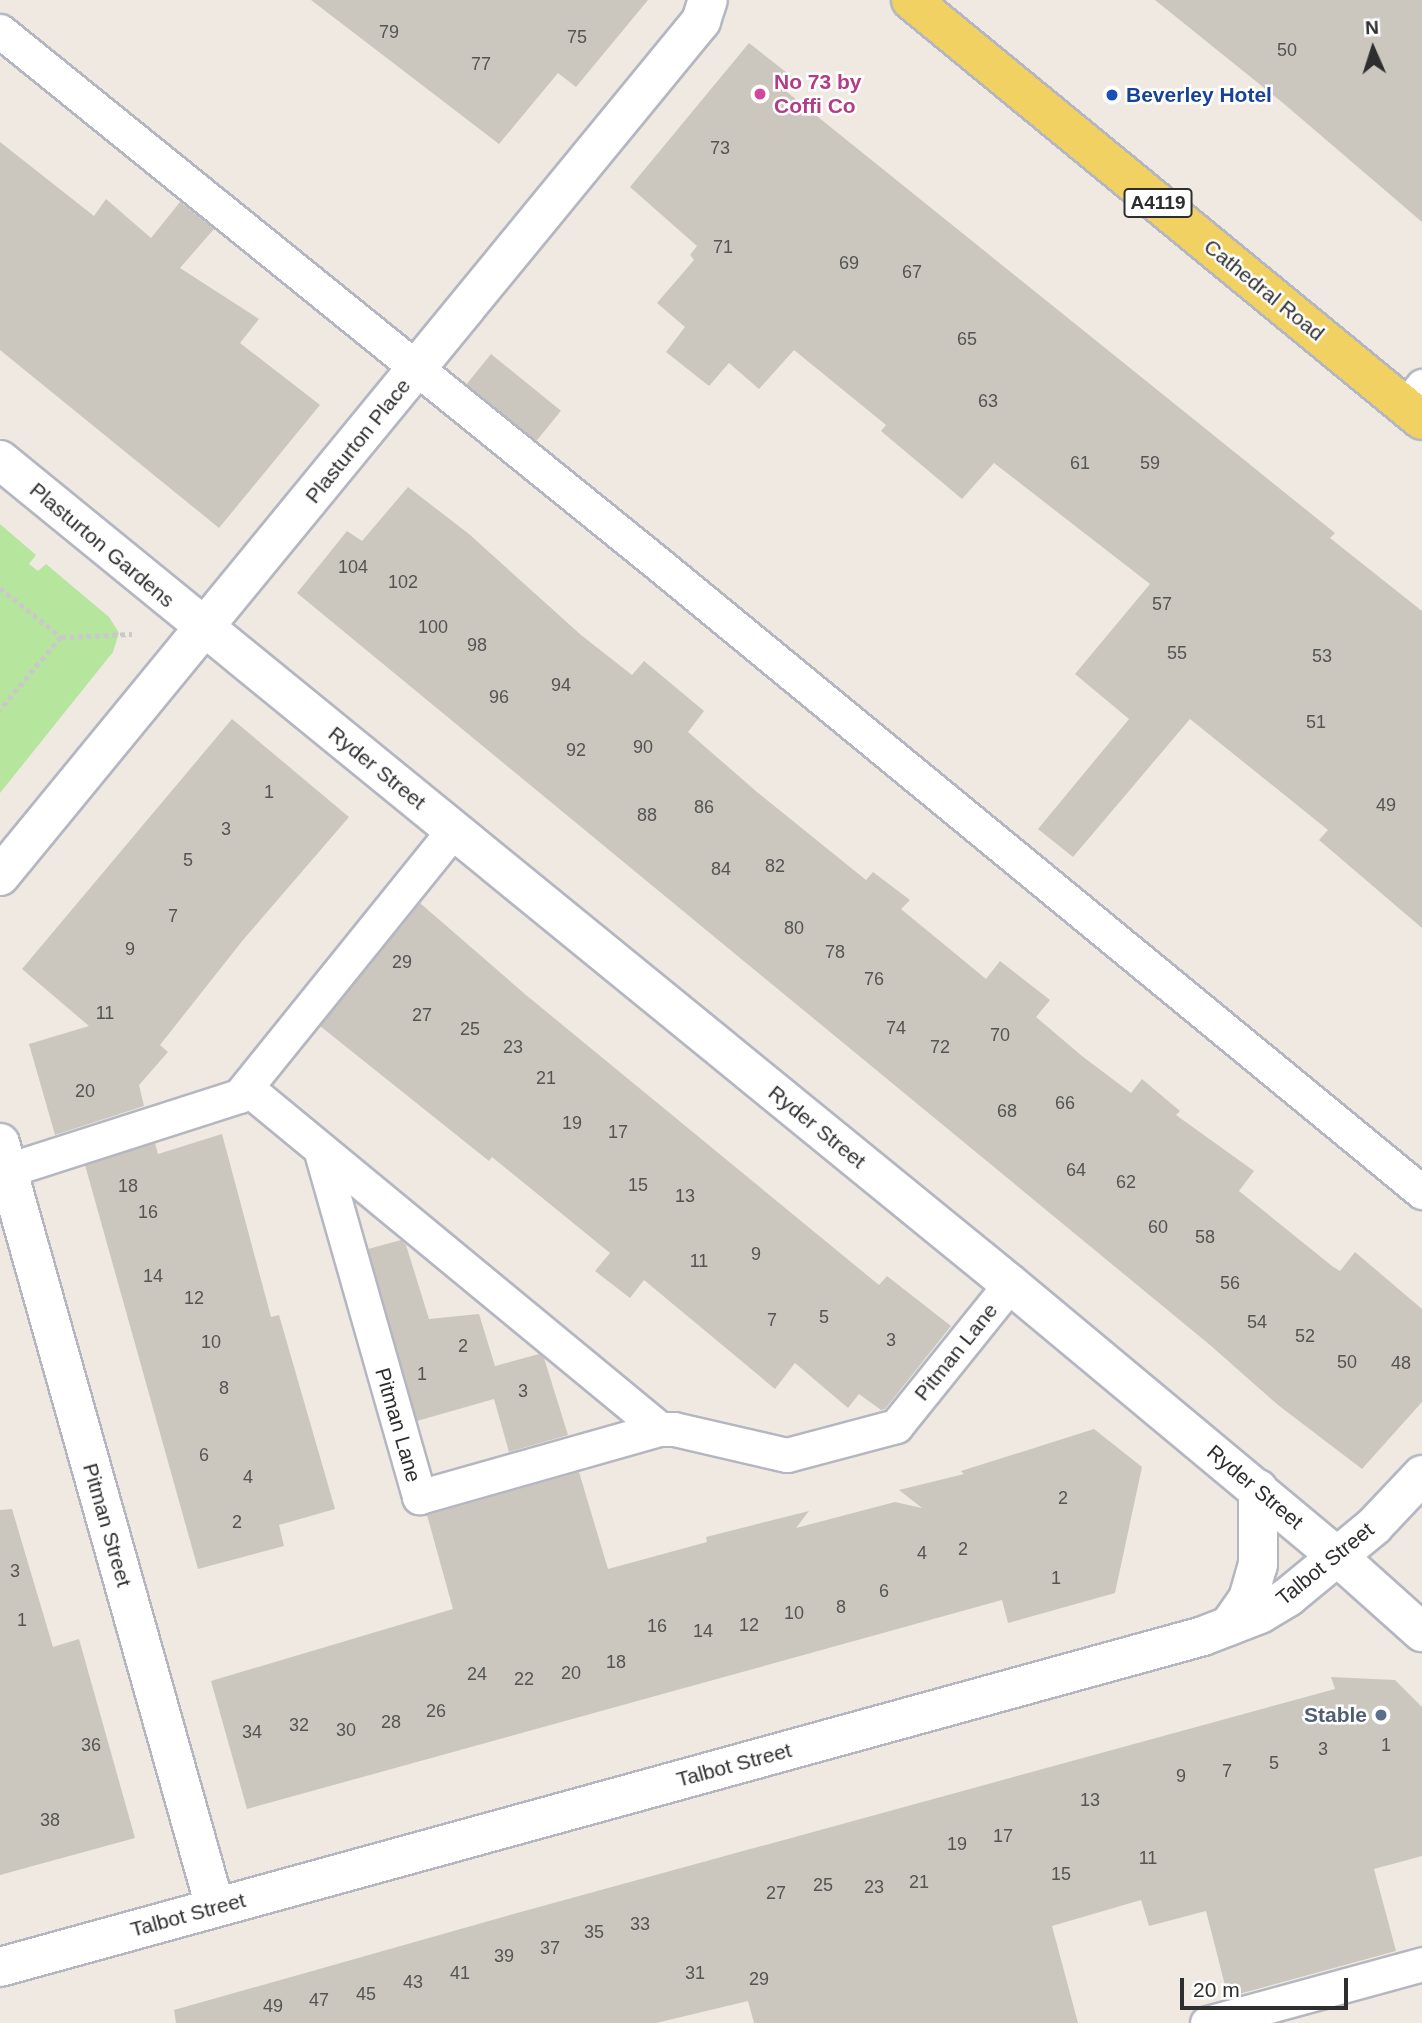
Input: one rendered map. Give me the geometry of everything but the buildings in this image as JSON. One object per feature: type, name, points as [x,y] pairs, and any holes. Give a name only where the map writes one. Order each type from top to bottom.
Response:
[{"type":"main road","name":"Cathedral Road","points":[[911,0],[1417,404]]},
{"type":"street","name":"Plasturton Place","points":[[0,876],[205,629],[701,20],[708,0]]},
{"type":"street","name":"Plasturton Gardens","points":[[0,460],[205,629]]},
{"type":"street","name":"Ryder Street","points":[[205,629],[1010,1284],[1338,1556],[1422,1632]]},
{"type":"street","name":"Pitman Street","points":[[4,1156],[215,1907]]},
{"type":"street","name":"Talbot Street","points":[[0,1967],[1203,1636],[1260,1614],[1288,1597],[1374,1527],[1422,1475]]},
{"type":"street","points":[[1229,1626],[1248,1599],[1258,1565],[1258,1489]]},
{"type":"lane","points":[[0,31],[417,368],[1422,1192]]},
{"type":"lane","points":[[4,1156],[239,1096],[248,1089],[454,830]]},
{"type":"lane","points":[[248,1089],[321,1152],[660,1429]]},
{"type":"lane","name":"Pitman Lane","points":[[321,1152],[419,1497],[660,1429],[674,1429],[787,1455],[896,1426],[1010,1284]]},
{"type":"lane","points":[[1207,2023],[1422,1964]]},
{"type":"path","points":[[0,588],[61,637],[132,634]]},
{"type":"path","points":[[0,710],[61,637]]},
{"type":"green space","points":[[0,524],[36,555],[29,564],[38,571],[46,564],[109,617],[119,633],[113,652],[0,793]]},
{"type":"place","name":"No 73 by Coffi Co","points":[[760,94]]},
{"type":"place","name":"Beverley Hotel","points":[[1112,95]]},
{"type":"place","name":"Stable","points":[[1381,1715]]}]
